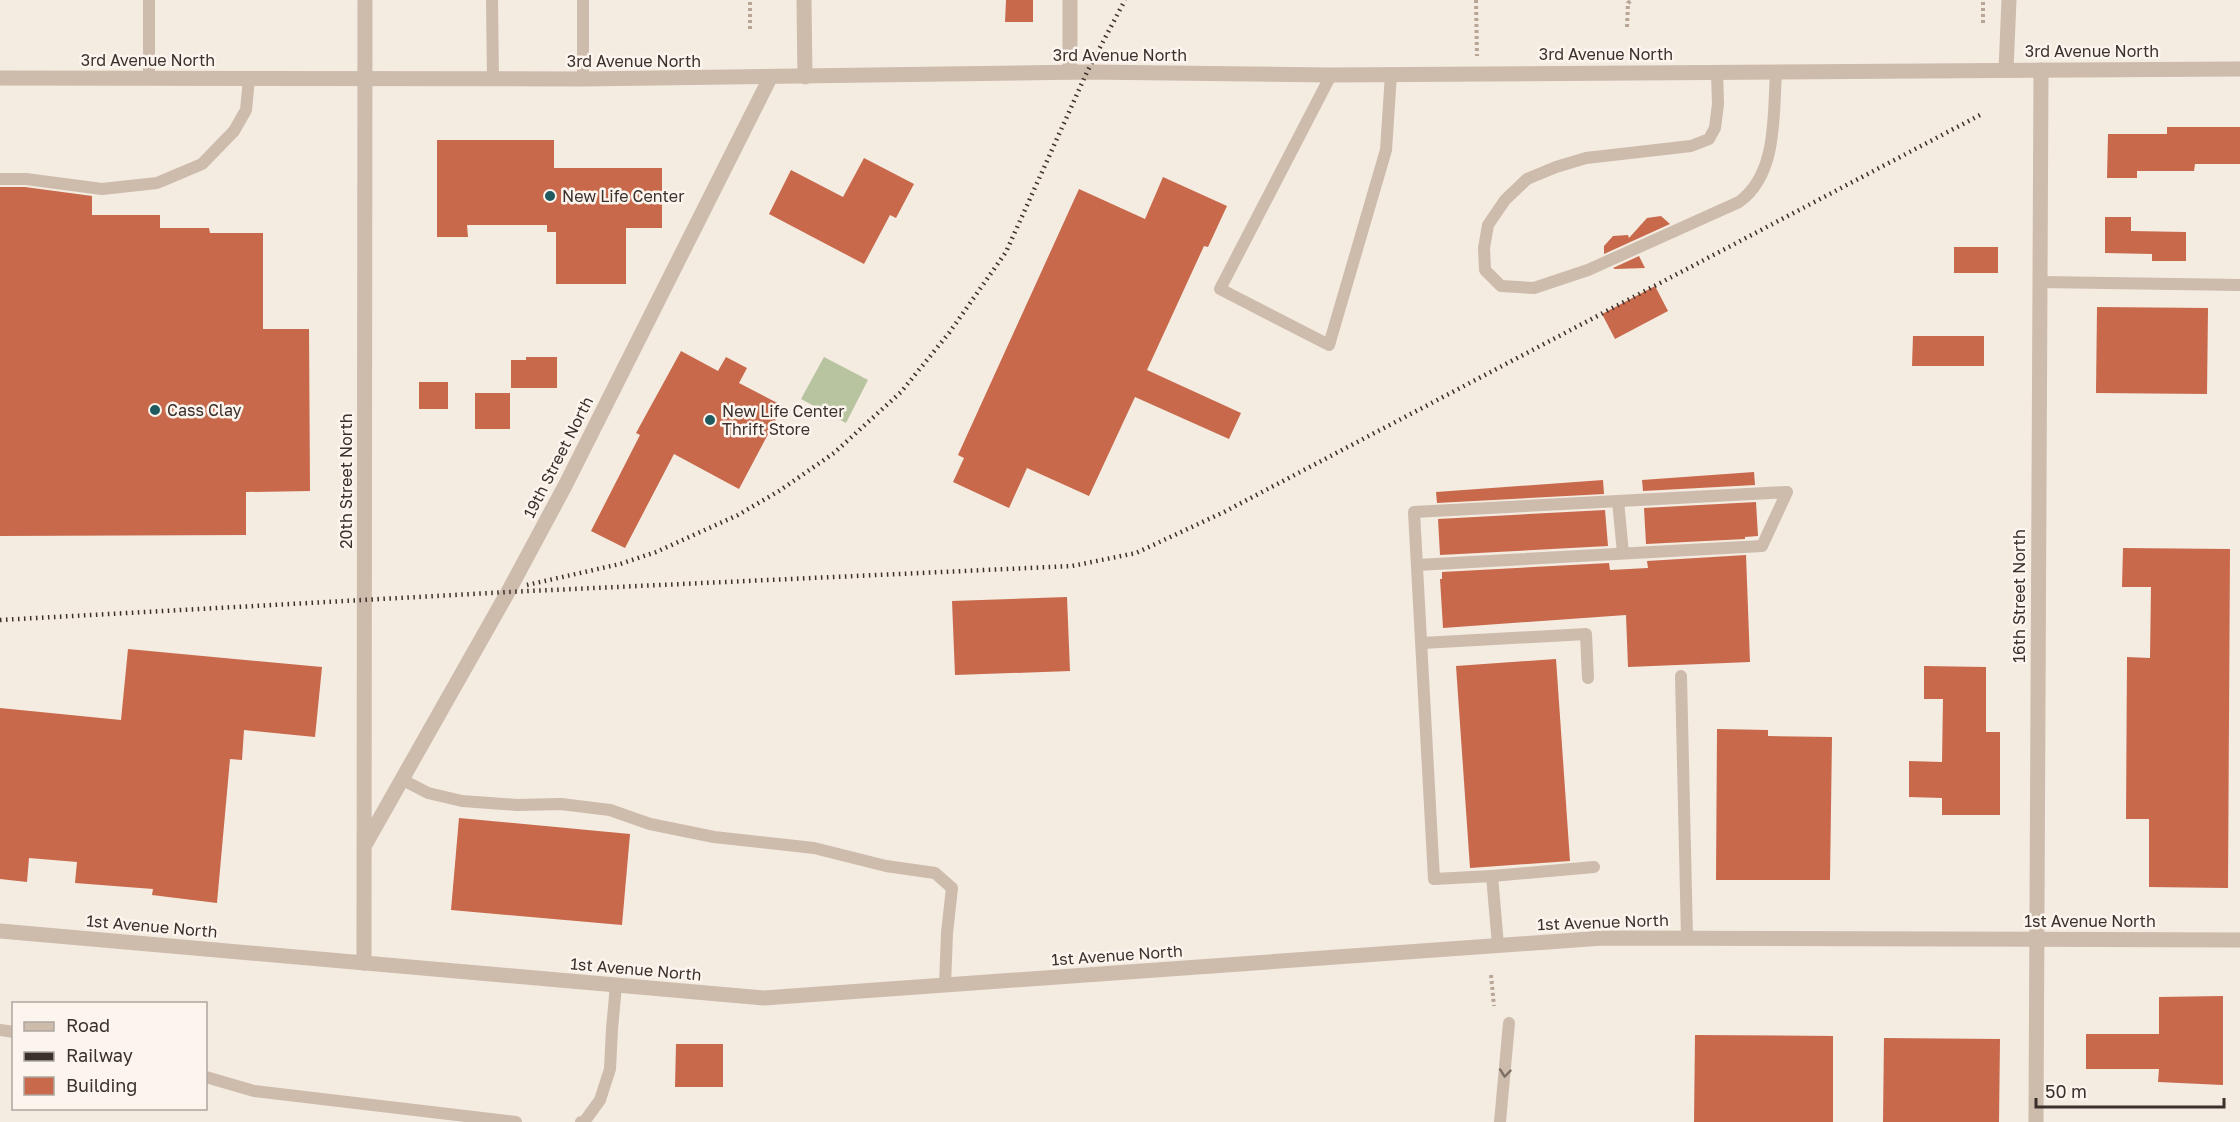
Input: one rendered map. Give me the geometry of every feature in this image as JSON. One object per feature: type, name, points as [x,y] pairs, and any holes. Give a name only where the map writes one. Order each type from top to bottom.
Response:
[{"type":"street","name":"20th Street North","points":[[364,963],[365,0]]},
{"type":"street","points":[[804,0],[805,77]]},
{"type":"street","points":[[1070,0],[1070,72]]},
{"type":"street","points":[[2006,70],[2009,0]]},
{"type":"street","name":"3rd Avenue North","points":[[0,78],[583,79],[1070,72],[1331,75],[2240,69]]},
{"type":"street","name":"16th Street North","points":[[2036,1122],[2035,938],[2041,70]]},
{"type":"street","name":"19th Street North","points":[[364,845],[502,603],[566,484],[770,78]]},
{"type":"street","name":"1st Avenue North","points":[[0,931],[764,998],[1603,938],[2240,939]]},
{"type":"lane","points":[[149,0],[149,78]]},
{"type":"lane","points":[[492,0],[493,79]]},
{"type":"lane","points":[[583,0],[583,79]]},
{"type":"lane","points":[[1717,72],[1718,104],[1715,128],[1709,139],[1691,146],[1586,158],[1527,179],[1504,200],[1488,225],[1484,248],[1485,270],[1501,286],[1534,288],[1588,270],[1739,202],[1752,193],[1767,164],[1776,72]]},
{"type":"lane","points":[[1331,75],[1220,289],[1329,345],[1386,150],[1391,74]]},
{"type":"lane","points":[[0,179],[26,179],[102,189],[157,183],[202,164],[234,131],[246,110],[249,79]]},
{"type":"lane","points":[[2040,282],[2240,285]]},
{"type":"lane","points":[[1417,565],[1762,546],[1787,492],[1414,512],[1434,879],[1594,867]]},
{"type":"lane","points":[[1618,501],[1623,553]]},
{"type":"lane","points":[[1422,643],[1586,634],[1588,678]]},
{"type":"lane","points":[[1681,676],[1687,937]]},
{"type":"lane","points":[[401,779],[428,793],[462,801],[516,805],[561,804],[610,810],[650,824],[714,837],[814,848],[886,866],[935,873],[952,888],[945,985]]},
{"type":"lane","points":[[1492,876],[1498,945]]},
{"type":"lane","points":[[581,1122],[584,1122],[600,1100],[610,1069],[616,985]]},
{"type":"lane","points":[[1500,1122],[1509,1023]]},
{"type":"lane","points":[[207,1077],[254,1091],[516,1122]]},
{"type":"path","points":[[750,0],[750,30]]},
{"type":"path","points":[[1476,0],[1477,73]]},
{"type":"path","points":[[1627,27],[1628,3],[1632,0]]},
{"type":"path","points":[[1983,0],[1983,23]]},
{"type":"path","points":[[1491,975],[1494,1006]]},
{"type":"green space","points":[[824,357],[868,380],[846,423],[801,399]]},
{"type":"building","points":[[1006,0],[1033,0],[1033,22],[1005,22]]},
{"type":"building","points":[[2167,127],[2240,127],[2240,164],[2195,164],[2194,171],[2137,171],[2137,178],[2107,178],[2108,134],[2167,134]]},
{"type":"building","name":"New Life Center","points":[[437,140],[554,140],[554,168],[662,168],[662,228],[626,228],[626,284],[556,284],[556,232],[547,232],[547,225],[467,225],[468,237],[437,237]]},
{"type":"building","points":[[864,158],[914,184],[896,218],[890,215],[864,264],[769,214],[791,170],[843,197]]},
{"type":"building","points":[[1163,177],[1227,206],[1208,247],[1204,246],[1147,370],[1241,413],[1229,439],[1135,397],[1089,496],[1027,468],[1009,508],[953,482],[964,458],[958,455],[1079,189],[1145,219]]},
{"type":"building","name":"Cass Clay","points":[[0,187],[25,187],[92,196],[92,215],[160,215],[160,228],[209,228],[210,233],[263,233],[263,329],[309,329],[310,491],[246,492],[246,535],[0,536]]},
{"type":"building","points":[[1661,216],[1670,224],[1604,254],[1604,246],[1613,236],[1628,235],[1629,238],[1647,218]]},
{"type":"building","points":[[2105,217],[2131,217],[2131,231],[2186,232],[2186,261],[2152,261],[2152,254],[2105,253]]},
{"type":"building","points":[[1954,247],[1998,247],[1998,273],[1954,273]]},
{"type":"building","points":[[1639,256],[1645,268],[1613,268]]},
{"type":"building","points":[[1655,286],[1668,311],[1615,339],[1602,314]]},
{"type":"building","points":[[2097,307],[2208,308],[2207,394],[2096,393]]},
{"type":"building","points":[[1913,336],[1984,336],[1984,366],[1912,366]]},
{"type":"building","name":"New Life Center Thrift Store","points":[[681,351],[718,371],[726,357],[747,368],[739,383],[783,406],[739,489],[674,454],[625,548],[591,531],[640,435],[636,433]]},
{"type":"building","points":[[526,357],[557,357],[557,388],[511,388],[511,360],[526,360]]},
{"type":"building","points":[[419,382],[448,382],[448,409],[419,409]]},
{"type":"building","points":[[475,393],[510,393],[510,429],[475,429]]},
{"type":"building","points":[[1754,472],[1755,485],[1643,491],[1642,480]]},
{"type":"building","points":[[1603,480],[1604,494],[1437,503],[1436,492]]},
{"type":"building","points":[[1756,502],[1758,536],[1745,537],[1745,539],[1646,544],[1644,508]]},
{"type":"building","points":[[1605,510],[1608,546],[1440,555],[1438,519]]},
{"type":"building","points":[[2123,548],[2230,549],[2228,888],[2149,887],[2149,819],[2126,819],[2127,657],[2150,658],[2151,587],[2122,587]]},
{"type":"building","points":[[1746,555],[1750,662],[1628,667],[1626,615],[1443,628],[1440,579],[1442,579],[1442,572],[1609,563],[1610,570],[1648,568],[1647,561]]},
{"type":"building","points":[[1067,597],[1070,671],[955,675],[952,601]]},
{"type":"building","points":[[128,649],[322,667],[315,737],[244,730],[242,760],[230,759],[217,903],[152,895],[153,889],[75,883],[77,862],[29,858],[27,882],[0,879],[0,708],[121,720]]},
{"type":"building","points":[[1556,659],[1570,861],[1470,868],[1456,666]]},
{"type":"building","points":[[1924,666],[1986,667],[1986,732],[2000,732],[2000,815],[1942,815],[1942,798],[1909,797],[1909,761],[1942,762],[1943,699],[1924,699]]},
{"type":"building","points":[[1717,729],[1768,730],[1768,736],[1832,737],[1830,880],[1716,880]]},
{"type":"building","points":[[459,818],[630,834],[622,925],[451,910]]},
{"type":"building","points":[[2223,996],[2223,1085],[2158,1082],[2159,1069],[2086,1069],[2086,1034],[2159,1034],[2159,997]]},
{"type":"building","points":[[1695,1035],[1833,1036],[1833,1122],[1694,1122]]},
{"type":"building","points":[[1884,1038],[2000,1039],[1999,1122],[1883,1122]]},
{"type":"building","points":[[676,1044],[723,1044],[723,1087],[675,1087]]},
{"type":"railway","points":[[527,585],[620,564],[656,552],[738,515],[779,491],[834,453],[901,392],[949,333],[1006,252],[1087,72],[1125,0]]},
{"type":"railway","points":[[0,620],[508,592],[1072,566],[1136,553],[1224,512],[1982,114]]},
{"type":"place","name":"New Life Center","points":[[550,196]]},
{"type":"place","name":"Cass Clay","points":[[155,410]]},
{"type":"place","name":"New Life Center Thrift Store","points":[[710,420]]}]
